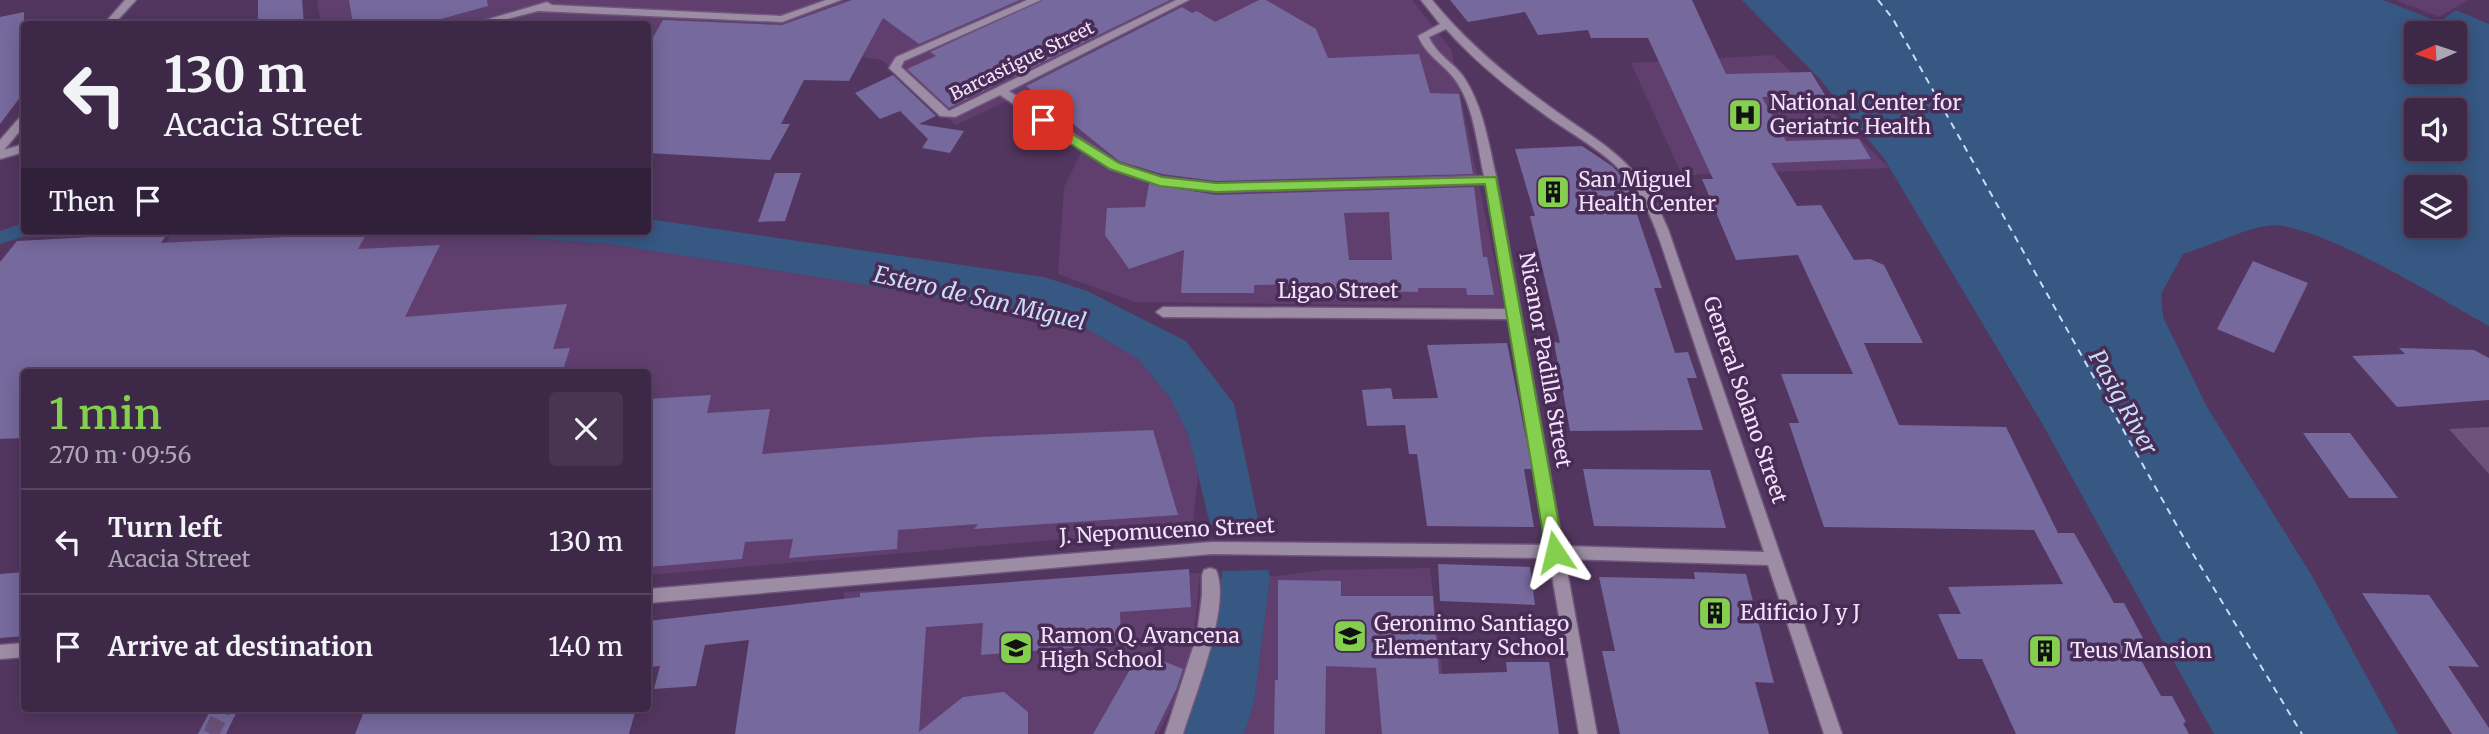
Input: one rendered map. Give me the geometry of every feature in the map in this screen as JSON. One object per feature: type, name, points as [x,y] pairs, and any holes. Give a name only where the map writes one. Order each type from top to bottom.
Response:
[{"type":"street","points":[[112,21],[131,0]]},
{"type":"street","points":[[489,21],[566,0]]},
{"type":"street","points":[[539,8],[782,19],[836,0]]},
{"type":"street","name":"Barcastigue Street","points":[[1036,0],[896,63],[895,68],[944,114],[951,115],[1184,0]]},
{"type":"street","name":"General Solano Street","points":[[1426,0],[1446,25],[1494,71],[1610,153],[1639,184],[1656,216],[1833,734]]},
{"type":"street","name":"Nicanor Padilla Street","points":[[1446,25],[1423,36],[1427,48],[1460,78],[1475,116],[1491,180],[1588,734]]},
{"type":"street","points":[[1001,91],[1114,166],[1160,181],[1216,188],[1491,180]]},
{"type":"street","points":[[0,147],[21,122]]},
{"type":"street","points":[[0,155],[21,149]]},
{"type":"street","name":"Ligao Street","points":[[1163,312],[1513,314]]},
{"type":"street","name":"J. Nepomuceno Street","points":[[651,596],[1212,548],[1555,552],[1775,559]]},
{"type":"street","points":[[1174,734],[1202,642],[1212,597],[1210,575]]},
{"type":"street","points":[[0,652],[21,650]]},
{"type":"shaded area","points":[[317,0],[1412,0],[1451,49],[1504,307],[1135,302],[1058,274],[1064,187],[1081,153],[1021,94],[956,125],[882,60],[852,55],[651,42],[651,21],[320,21]]},
{"type":"shaded area","points":[[2396,0],[2468,0],[2439,17]]},
{"type":"shaded area","name":"National Center for Geriatric Health","points":[[1773,55],[1889,168],[1682,175],[1631,63]]},
{"type":"shaded area","points":[[171,235],[504,235],[609,244],[855,283],[1079,324],[1138,359],[1170,398],[1188,434],[1198,477],[1192,528],[651,575],[651,369],[78,369]]},
{"type":"shaded area","points":[[2489,427],[2489,474],[2449,429]]},
{"type":"shaded area","name":"Geronimo Santiago Elementary School","points":[[1430,568],[1445,695],[1454,734],[1244,734],[1254,704],[1270,577],[1324,570]]},
{"type":"shaded area","name":"Ramon Q. Avancena High School","points":[[1200,573],[1190,672],[1158,734],[834,734],[844,592]]},
{"type":"water","name":"Pasig River","points":[[1742,0],[2383,0],[2436,21],[2404,21],[2404,84],[2468,84],[2468,21],[2440,21],[2456,10],[2489,24],[2489,326],[2377,263],[2313,234],[2286,227],[2255,228],[2183,254],[2161,294],[2163,317],[2207,407],[2312,576],[2398,734],[2214,734],[2043,425],[1885,160],[1819,78]]},
{"type":"water","name":"Estero de San Miguel","points":[[651,219],[1044,277],[1087,291],[1186,341],[1234,404],[1270,577],[1254,704],[1244,734],[1182,734],[1216,625],[1222,573],[1188,434],[1170,398],[1138,359],[1079,324],[855,283],[609,244],[504,235],[651,235]]},
{"type":"water","points":[[21,224],[21,235],[28,235],[0,244],[0,231]]},
{"type":"pier","points":[[1212,524],[1263,524],[1272,570],[1218,571],[1212,547]]},
{"type":"building","points":[[258,0],[302,0],[304,21],[258,21]]},
{"type":"building","points":[[349,0],[487,0],[488,6],[434,21],[352,21]]},
{"type":"building","points":[[852,0],[1020,0],[919,44],[883,18],[849,81],[804,80],[781,124],[790,124],[770,160],[651,153],[651,41],[663,20],[782,25]]},
{"type":"building","points":[[1043,0],[1170,0],[1015,76],[1010,72],[1014,55],[993,86],[949,108],[907,69],[936,56],[930,52]]},
{"type":"building","points":[[1259,0],[1266,0],[1316,29],[1328,58],[1419,54],[1430,93],[1459,94],[1473,174],[1216,181],[1162,174],[1119,161],[1026,86],[1182,7],[1192,13],[1197,11],[1215,22]]},
{"type":"building","points":[[1450,0],[1692,0],[1726,74],[1811,72],[1825,95],[1762,97],[1786,141],[1859,139],[1871,159],[1771,163],[1797,206],[1821,205],[1854,260],[1870,259],[1884,265],[1923,343],[1864,343],[1899,425],[2006,427],[2058,533],[2074,533],[2114,603],[2124,603],[2145,642],[2131,642],[2161,696],[2172,696],[2186,722],[2183,723],[2189,734],[2016,734],[1982,659],[1958,659],[1938,614],[1961,614],[1948,587],[2063,584],[2034,530],[1824,527],[1789,423],[1799,423],[1781,374],[1853,374],[1798,255],[1736,260],[1702,179],[1713,179],[1648,38],[1591,38],[1588,30],[1538,35],[1525,12],[1468,22]]},
{"type":"building","points":[[24,12],[24,21],[21,21],[21,96],[0,124],[0,17]]},
{"type":"building","points":[[893,75],[936,116],[919,124],[964,131],[950,153],[922,148],[928,139],[900,111],[880,119],[855,93]]},
{"type":"building","points":[[1582,146],[1612,166],[1625,179],[1662,288],[1654,288],[1675,353],[1688,352],[1697,378],[1687,378],[1703,430],[1570,431],[1554,342],[1560,343],[1530,216],[1535,216],[1515,149]]},
{"type":"building","points":[[775,173],[801,173],[785,221],[758,222]]},
{"type":"building","points":[[1149,184],[1216,195],[1474,187],[1483,257],[1487,257],[1494,295],[1467,295],[1466,288],[1418,288],[1418,292],[1359,291],[1359,296],[1330,296],[1329,284],[1254,285],[1254,293],[1181,293],[1184,250],[1129,269],[1105,235],[1107,208],[1145,207]],"holes":[[[1389,212],[1392,260],[1349,260],[1344,213]]]},
{"type":"building","points":[[167,235],[161,243],[366,235],[358,249],[440,245],[405,317],[567,304],[553,349],[570,348],[563,369],[21,369],[21,438],[0,439],[0,262],[17,241]]},
{"type":"building","points":[[2253,261],[2308,283],[2274,353],[2217,329]]},
{"type":"building","points":[[1507,343],[1532,469],[1524,469],[1534,527],[1427,526],[1417,454],[1409,454],[1405,425],[1367,426],[1362,390],[1391,388],[1393,399],[1438,398],[1427,345]]},
{"type":"building","points":[[2399,348],[2474,350],[2489,358],[2489,400],[2397,407],[2352,356],[2405,354]]},
{"type":"building","points":[[711,395],[707,413],[770,409],[762,454],[981,437],[1153,430],[1178,515],[974,529],[978,524],[898,530],[897,549],[789,558],[793,539],[745,542],[742,559],[651,567],[651,399]]},
{"type":"building","points":[[2303,433],[2350,433],[2398,498],[2349,498]]},
{"type":"building","points":[[1583,469],[1710,470],[1726,528],[1594,526]]},
{"type":"building","points":[[1438,564],[1530,567],[1535,605],[1440,601]]},
{"type":"building","points":[[1189,569],[1191,607],[1120,612],[1121,644],[981,655],[983,623],[926,627],[919,732],[963,697],[1004,692],[1028,712],[1028,734],[735,734],[749,640],[705,645],[696,686],[654,689],[660,666],[651,667],[651,621],[860,597],[860,593]]},
{"type":"building","points":[[21,572],[21,636],[0,638],[0,574]]},
{"type":"building","points":[[1694,572],[1746,574],[1774,683],[1755,682],[1769,734],[1620,734],[1602,651],[1615,651],[1599,577],[1695,579]]},
{"type":"building","name":"Geronimo Santiago Elementary School","points":[[1278,580],[1341,581],[1341,596],[1433,596],[1439,674],[1507,672],[1506,662],[1549,662],[1559,734],[1382,734],[1376,668],[1326,666],[1325,734],[1274,734],[1275,680],[1278,680]]},
{"type":"building","points":[[2362,593],[2429,595],[2479,667],[2448,666],[2489,728],[2489,734],[2452,734]]},
{"type":"building","points":[[1140,652],[1183,669],[1176,690],[1154,734],[1093,734]]},
{"type":"building","points":[[209,712],[237,712],[226,734],[198,734]]},
{"type":"building","points":[[635,712],[629,734],[355,734],[363,714]]},
{"type":"ferry route","points":[[1878,0],[1893,19],[2190,549],[2302,734]]},
{"type":"tunnel","points":[[211,734],[222,712]]},
{"type":"place","name":"National Center for Geriatric Health","points":[[1745,115]]},
{"type":"place","name":"San Miguel Health Center","points":[[1553,192]]},
{"type":"place","name":"Edificio J y J","points":[[1715,613]]},
{"type":"place","name":"Geronimo Santiago Elementary School","points":[[1350,636]]},
{"type":"place","name":"Ramon Q. Avancena High School","points":[[1016,648]]},
{"type":"place","name":"Teus Mansion","points":[[2045,651]]},
{"type":"route","points":[[1043,120],[1114,166],[1160,181],[1216,188],[1491,180],[1555,552]]}]
